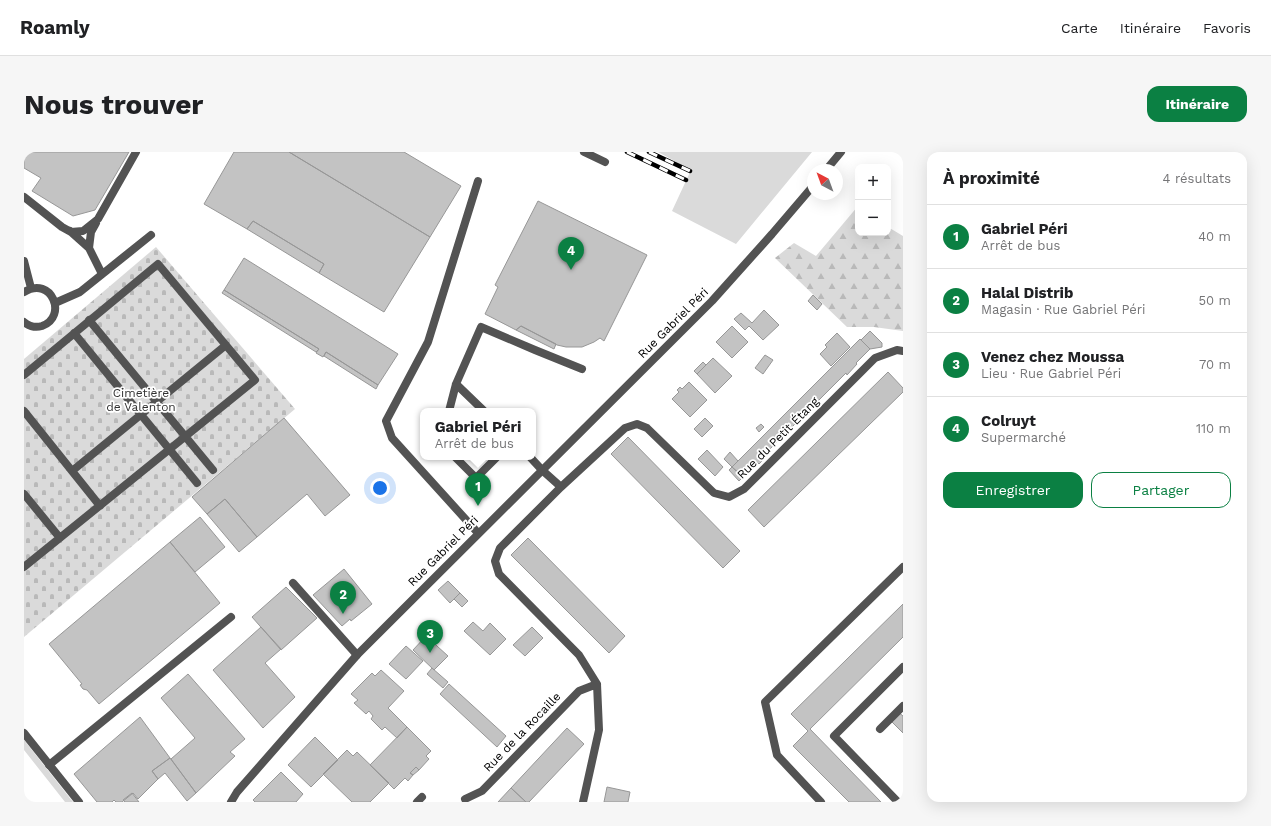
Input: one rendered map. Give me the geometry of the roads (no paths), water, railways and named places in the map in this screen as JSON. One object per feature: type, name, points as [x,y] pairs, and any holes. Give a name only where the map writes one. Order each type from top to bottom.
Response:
[{"type":"street","points":[[89,248],[91,232],[136,152]]},
{"type":"street","points":[[584,152],[605,162]]},
{"type":"street","points":[[831,164],[842,152]]},
{"type":"street","points":[[478,181],[428,342],[386,421],[392,438],[478,533]]},
{"type":"street","name":"Rue Gabriel Péri","points":[[231,802],[237,792],[357,655],[712,301],[807,193]]},
{"type":"street","points":[[24,197],[62,228],[70,231],[83,231],[98,219]]},
{"type":"street","points":[[70,231],[89,248],[102,274]]},
{"type":"street","points":[[55,303],[80,292],[151,235]]},
{"type":"street","points":[[24,261],[28,290],[39,288],[46,290],[52,296],[55,303],[55,310],[52,318],[47,323],[40,326],[32,326],[24,322]]},
{"type":"street","points":[[24,374],[158,264],[255,380],[24,567]]},
{"type":"street","points":[[89,320],[213,470]]},
{"type":"street","points":[[450,408],[456,384],[481,327],[582,368]]},
{"type":"street","points":[[74,333],[197,483]]},
{"type":"street","points":[[72,471],[226,345]]},
{"type":"street","name":"Rue du Petit Étang","points":[[597,684],[579,655],[499,574],[495,561],[500,548],[561,487],[625,428],[636,424],[646,428],[714,493],[729,497],[744,489],[875,358],[897,350],[903,351]]},
{"type":"street","points":[[456,384],[481,408]]},
{"type":"street","points":[[24,411],[100,506]]},
{"type":"street","points":[[458,460],[476,478],[494,460]]},
{"type":"street","points":[[533,460],[561,487]]},
{"type":"street","points":[[24,494],[60,538]]},
{"type":"street","points":[[821,802],[777,755],[765,702],[903,567]]},
{"type":"street","points":[[293,583],[357,655]]},
{"type":"street","points":[[50,765],[231,617]]},
{"type":"street","points":[[898,802],[834,736],[903,667]]},
{"type":"street","points":[[583,802],[599,730],[597,684]]},
{"type":"street","name":"Rue de la Rocaille","points":[[466,799],[482,791],[579,691],[597,684]]},
{"type":"street","points":[[880,728],[903,706]]},
{"type":"street","points":[[24,733],[79,802]]},
{"type":"railway","points":[[627,152],[686,180]]},
{"type":"railway","points":[[649,152],[690,171]]},
{"type":"place","name":"Colruyt","points":[[571,270]]},
{"type":"place","name":"Gabriel Péri","points":[[478,506]]},
{"type":"place","name":"Halal Distrib","points":[[343,614]]},
{"type":"place","name":"Venez chez Moussa","points":[[430,653]]},
{"type":"park label","name":"Cimetière de Valenton","points":[[141,400]]}]
